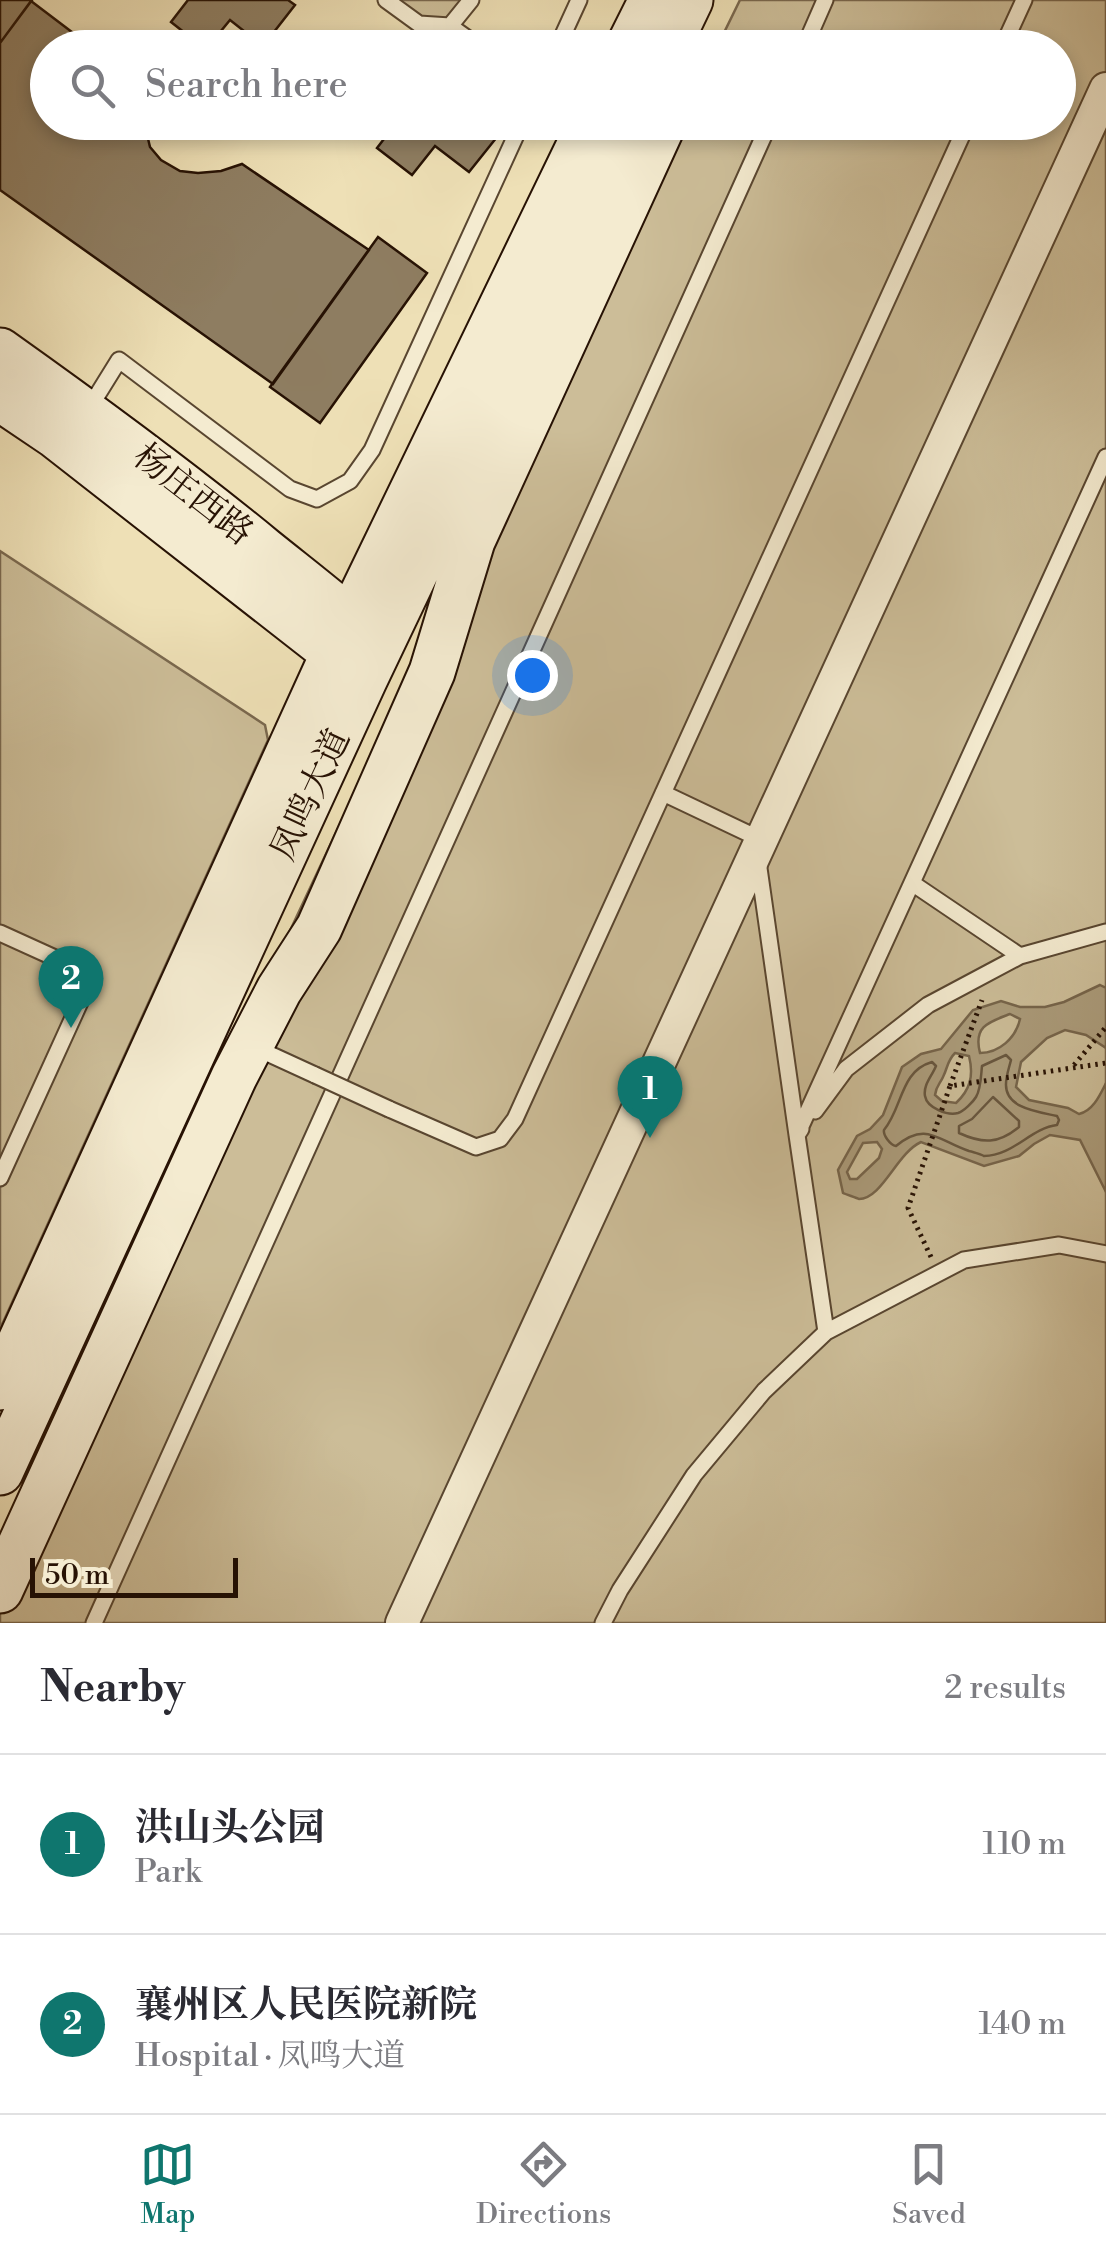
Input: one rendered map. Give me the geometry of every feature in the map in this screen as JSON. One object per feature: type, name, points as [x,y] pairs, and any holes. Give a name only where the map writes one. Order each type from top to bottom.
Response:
[{"type":"main road","points":[[637,30],[652,0]]},
{"type":"main road","points":[[676,30],[690,0]]},
{"type":"main road","points":[[706,30],[720,0]]},
{"type":"main road","name":"凤鸣大道","points":[[0,1472],[582,140]]},
{"type":"main road","name":"凤鸣大道","points":[[0,1386],[357,649],[621,140]]},
{"type":"main road","points":[[0,1590],[234,1077],[279,990],[319,928],[432,672],[472,542],[656,140]]},
{"type":"main road","name":"杨庄西路","points":[[0,351],[231,522],[357,649]]},
{"type":"main road","name":"杨庄西路","points":[[0,398],[357,649]]},
{"type":"street","points":[[402,1623],[1106,88]]},
{"type":"lane","points":[[386,0],[419,24],[450,26],[456,30]]},
{"type":"lane","points":[[450,26],[471,0]]},
{"type":"lane","points":[[565,30],[579,0]]},
{"type":"lane","points":[[812,30],[825,0]]},
{"type":"lane","points":[[1010,30],[1024,0]]},
{"type":"lane","points":[[86,413],[119,360],[290,489],[317,499],[350,481],[372,450],[514,140]]},
{"type":"lane","points":[[94,1623],[762,140]]},
{"type":"lane","points":[[250,1045],[476,1147],[500,1139],[515,1119],[960,140]]},
{"type":"lane","points":[[797,1135],[1106,457]]},
{"type":"lane","points":[[663,793],[759,846],[826,1332]]},
{"type":"lane","points":[[912,883],[1020,956]]},
{"type":"lane","points":[[797,1135],[846,1068],[928,1004],[1020,956],[1106,932]]},
{"type":"lane","points":[[0,933],[55,958],[81,1000],[0,1178]]},
{"type":"lane","points":[[603,1623],[694,1475],[764,1390],[826,1332],[964,1260],[1059,1244],[1106,1254]]},
{"type":"path","points":[[939,1273],[908,1208],[992,970]]},
{"type":"path","points":[[1072,1068],[1106,1027]]},
{"type":"path","points":[[950,1086],[1106,1063]]},
{"type":"shaded area","points":[[386,0],[471,0],[450,26],[419,24]]},
{"type":"shaded area","points":[[740,0],[1106,0],[1106,1623],[0,1623],[0,1549],[386,726],[672,140],[1076,140],[1076,30],[725,30]]},
{"type":"shaded area","points":[[0,551],[265,725],[268,740],[0,1329]]},
{"type":"water","points":[[1100,985],[1106,988],[1106,1048],[1086,1035],[1065,1030],[1047,1038],[1021,1062],[1016,1087],[1029,1100],[1079,1114],[1092,1106],[1106,1083],[1106,1192],[1080,1140],[1050,1135],[1019,1156],[984,1166],[921,1142],[904,1156],[875,1192],[859,1199],[843,1193],[838,1170],[857,1136],[883,1115],[902,1067],[921,1054],[941,1049],[973,1010],[1001,1001],[1020,1007],[1064,1002]],"holes":[[[1010,1014],[1020,1019],[1011,1038],[994,1050],[980,1053],[979,1037],[984,1026]],[[955,1053],[969,1056],[970,1082],[956,1103],[942,1101],[935,1095]],[[877,1142],[882,1149],[879,1158],[857,1179],[850,1179],[847,1172],[863,1143]]]},
{"type":"building","points":[[0,0],[32,0],[0,43]]},
{"type":"building","points":[[188,0],[288,0],[295,5],[275,30],[243,30],[230,20],[222,30],[181,30],[171,22]]},
{"type":"building","points":[[31,1],[69,30],[30,30],[30,140],[148,140],[161,160],[180,171],[221,171],[242,164],[369,250],[273,384],[0,190],[0,43]]},
{"type":"building","points":[[383,140],[495,140],[469,172],[435,146],[412,175],[377,148]]},
{"type":"building","points":[[378,237],[427,273],[320,423],[270,387]]},
{"type":"place","name":"襄州区人民医院新院","points":[[71,1028]]},
{"type":"place","name":"洪山头公园","points":[[650,1138]]}]
